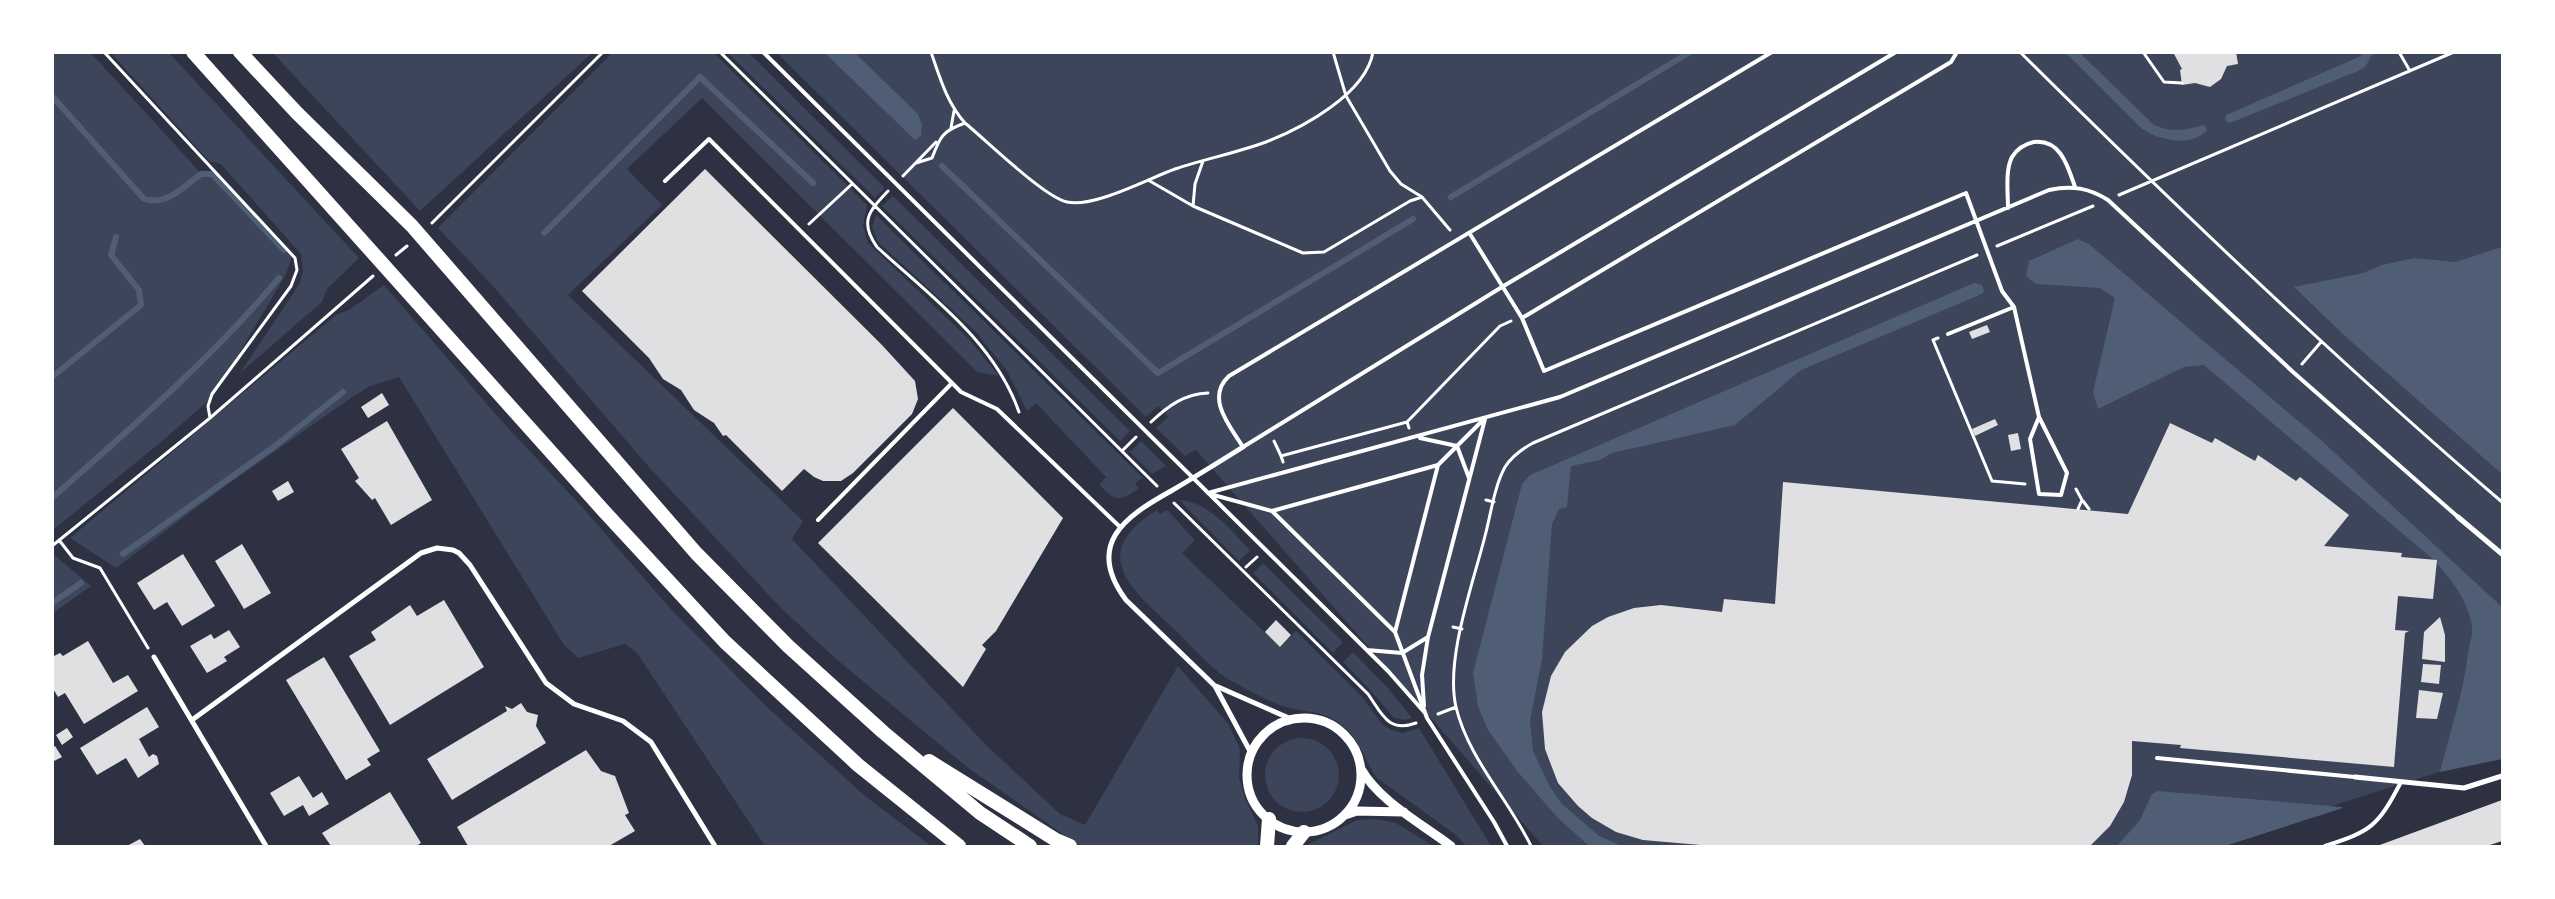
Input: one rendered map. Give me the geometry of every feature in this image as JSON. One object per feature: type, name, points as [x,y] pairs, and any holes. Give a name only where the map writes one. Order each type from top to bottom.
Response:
[{"type":"highway","points":[[193,52],[595,502],[725,642],[858,764],[917,814],[959,846]]},
{"type":"highway","points":[[240,52],[297,113],[412,226],[696,554],[788,646],[883,732],[980,813],[1030,846]]},
{"type":"highway","points":[[883,732],[1056,840],[1070,846]]},
{"type":"highway","points":[[1267,846],[1269,819]]},
{"type":"highway","points":[[1293,846],[1304,832]]},
{"type":"street","points":[[1243,447],[1140,509],[1119,526],[1113,535],[1109,555],[1112,578],[1118,589],[1126,600],[1215,686],[1252,753]]},
{"type":"street","points":[[2458,517],[2502,554]]},
{"type":"street","points":[[192,720],[421,553],[436,548],[453,550],[470,565],[546,683],[574,704],[623,721],[651,742],[715,846]]},
{"type":"street","points":[[154,657],[266,846]]},
{"type":"street","points":[[1215,686],[1291,719],[1318,720],[1331,724],[1351,743],[1367,779],[1404,812],[1450,846]]},
{"type":"street","points":[[1291,719],[1267,731],[1252,753],[1248,764],[1249,789],[1260,811],[1269,819],[1285,828],[1304,832],[1319,830],[1345,815],[1357,811],[1404,812]]},
{"type":"street","points":[[1345,815],[1358,793],[1361,768]]},
{"type":"street","points":[[2355,777],[2464,788],[2502,776]]},
{"type":"lane","points":[[763,52],[1367,650],[1425,713]]},
{"type":"lane","points":[[1772,52],[1470,234],[1236,371],[1224,381],[1218,392],[1221,410],[1243,447],[1502,287],[1896,52]]},
{"type":"lane","points":[[1522,317],[1951,62],[1957,52]]},
{"type":"lane","points":[[665,181],[709,139],[961,392],[997,409],[1119,526]]},
{"type":"lane","points":[[2008,208],[2010,164],[2017,150],[2030,143],[2046,143],[2060,152],[2075,187]]},
{"type":"lane","points":[[1208,493],[1485,419],[1579,390],[2049,190],[2075,187],[2087,189],[2108,200],[2293,372],[2458,517]]},
{"type":"lane","points":[[1470,234],[1522,317],[1544,371],[1966,192],[2002,291],[2014,307],[2039,417],[2067,473],[2062,495],[2039,494],[2030,439],[2039,417]]},
{"type":"lane","points":[[1948,334],[2014,307]]},
{"type":"lane","points":[[818,520],[952,383]]},
{"type":"lane","points":[[1395,632],[1438,466],[1485,419]]},
{"type":"lane","points":[[1425,713],[1422,675],[1428,637],[1485,419]]},
{"type":"lane","points":[[1417,437],[1457,446]]},
{"type":"lane","points":[[1457,446],[1470,478]]},
{"type":"lane","points":[[1272,511],[1438,466]]},
{"type":"lane","points":[[1208,493],[1272,511],[1395,632],[1427,718],[1494,822],[1507,846]]},
{"type":"lane","points":[[1367,650],[1402,652],[1428,637]]},
{"type":"lane","points":[[2157,758],[2355,777]]},
{"type":"lane","points":[[2325,846],[2369,830],[2387,808],[2401,782]]},
{"type":"path","points":[[104,52],[295,258],[295,278],[291,286],[212,394],[208,406],[210,418]]},
{"type":"path","points":[[425,229],[455,203],[603,52]]},
{"type":"path","points":[[720,52],[1368,694],[1384,717],[1393,725],[1404,727],[1456,707]]},
{"type":"path","points":[[930,52],[954,111],[1057,200],[1074,203],[1092,201],[1147,180],[1278,137],[1329,109],[1346,96],[1367,71],[1373,52]]},
{"type":"path","points":[[1333,52],[1346,96],[1390,171],[1401,184],[1422,197],[1451,232],[1470,234]]},
{"type":"path","points":[[2020,52],[2151,182],[2400,415],[2502,502]]},
{"type":"path","points":[[2143,52],[2164,82],[2182,83]]},
{"type":"path","points":[[2399,52],[2410,71]]},
{"type":"path","points":[[1531,846],[1476,754],[1456,707],[1455,663],[1462,629],[1494,502],[1504,469],[1515,454],[1524,448],[1636,400],[2454,52]]},
{"type":"path","points":[[951,128],[954,111]]},
{"type":"path","points":[[936,142],[932,158],[916,163],[936,142],[951,128],[966,123]]},
{"type":"path","points":[[1193,206],[1195,184],[1204,161]]},
{"type":"path","points":[[1147,180],[1193,206],[1293,249],[1314,253],[1332,248],[1410,200],[1422,197]]},
{"type":"path","points":[[802,232],[852,184]]},
{"type":"path","points":[[895,184],[874,205],[868,217],[869,237],[877,247],[969,332],[984,349],[1000,370],[1011,391],[1024,435]]},
{"type":"path","points":[[396,256],[410,242]]},
{"type":"path","points":[[52,546],[210,418],[373,276]]},
{"type":"path","points":[[1281,456],[1407,422],[1500,326],[1522,317]]},
{"type":"path","points":[[1948,334],[1933,340],[1992,482],[2038,485]]},
{"type":"path","points":[[1122,450],[1174,402],[1191,395],[1218,392]]},
{"type":"path","points":[[1407,422],[1409,428]]},
{"type":"path","points":[[1268,432],[1283,462]]},
{"type":"path","points":[[1486,500],[1494,502]]},
{"type":"path","points":[[2082,500],[2088,509]]},
{"type":"path","points":[[59,540],[73,558],[100,568],[154,657]]},
{"type":"path","points":[[1246,567],[1257,557]]},
{"type":"path","points":[[1453,627],[1462,629]]},
{"type":"shaded area","points":[[53,53],[91,53],[199,171],[213,173],[292,257],[286,274],[214,396],[53,530]]},
{"type":"shaded area","points":[[111,53],[169,53],[359,258],[327,289],[322,302],[240,373],[300,283],[303,271],[301,254],[221,164],[209,161]]},
{"type":"shaded area","points":[[273,53],[592,53],[420,211]]},
{"type":"shaded area","points":[[612,53],[714,53],[867,205],[863,226],[868,243],[968,338],[999,376],[977,372],[702,98],[627,169],[662,205],[568,295],[803,521],[792,539],[986,745],[1060,814],[1085,825],[1178,666],[1229,725],[1240,749],[1239,777],[1245,798],[1258,826],[1258,846],[1080,846],[967,767],[836,659],[782,609],[649,467],[492,285],[438,228]]},
{"type":"shaded area","points":[[728,53],[749,53],[885,188],[875,198]]},
{"type":"shaded area","points":[[777,53],[2502,53],[2502,752],[2206,846],[1543,846],[1196,450],[1185,456],[1156,428],[1168,417],[1158,406],[1146,417]]},
{"type":"shaded area","points":[[825,53],[855,53],[918,114],[922,125],[921,136],[915,140]]},
{"type":"shaded area","points":[[2066,53],[2080,53],[2154,125],[2179,130],[2204,125],[2207,130],[2200,136],[2184,140],[2166,139],[2149,133],[2142,129]]},
{"type":"shaded area","points":[[2361,53],[2373,53],[2365,67],[2358,71],[2230,123],[2225,121],[2226,115],[2361,56]]},
{"type":"shaded area","points":[[893,196],[1130,431],[1120,441],[882,206]]},
{"type":"shaded area","points":[[876,215],[1143,478],[1135,483],[1139,488],[1122,498],[1110,495],[1099,485],[1106,477],[1036,403],[1027,411],[1007,371],[976,332],[878,242],[872,227]]},
{"type":"shaded area","points":[[2078,239],[2089,244],[2322,441],[2502,607],[2502,759],[2440,772],[2460,698],[2472,630],[2470,617],[2463,600],[2453,583],[2435,561],[2204,365],[2184,367],[2098,409],[2093,392],[2115,298],[2100,288],[2036,284],[2026,276],[2029,261]]},
{"type":"shaded area","points":[[2502,247],[2502,474],[2346,337],[2294,287],[2363,273],[2382,265],[2414,258],[2455,262]]},
{"type":"shaded area","points":[[1974,283],[1982,285],[1984,291],[1982,294],[1801,370],[1735,425],[1612,453],[1600,460],[1571,466],[1567,507],[1559,509],[1552,524],[1542,659],[1530,721],[1533,751],[1550,787],[1562,804],[1599,836],[1622,846],[1589,846],[1558,818],[1517,771],[1488,730],[1478,706],[1473,673],[1522,484],[1530,475]]},
{"type":"shaded area","points":[[384,285],[498,417],[582,507],[670,608],[766,706],[865,796],[931,846],[765,846],[637,653],[625,644],[578,658],[564,645],[399,377],[370,386],[348,400],[224,487],[116,568],[70,538],[336,315],[349,310]]},
{"type":"shaded area","points":[[1141,441],[1166,466],[1152,474],[1130,452]]},
{"type":"shaded area","points":[[1179,500],[1190,502],[1210,511],[1250,550],[1239,561]]},
{"type":"shaded area","points":[[1157,510],[1160,514],[1167,510],[1195,540],[1182,553],[1280,647],[1296,631],[1363,698],[1382,724],[1391,730],[1403,733],[1419,728],[1491,846],[1466,846],[1456,835],[1377,778],[1356,740],[1336,721],[1318,714],[1289,708],[1263,698],[1220,674],[1146,602],[1133,588],[1124,573],[1120,558],[1123,542],[1135,527]]},
{"type":"shaded area","points":[[53,554],[91,586],[52,613]]},
{"type":"shaded area","points":[[1263,563],[1343,642],[1333,653],[1253,573]]},
{"type":"shaded area","points":[[1353,652],[1388,688],[1412,718],[1405,720],[1394,718],[1343,662]]},
{"type":"shaded area","points":[[1302,738],[1323,744],[1333,754],[1339,775],[1333,796],[1323,806],[1302,812],[1281,806],[1271,796],[1265,775],[1271,754],[1281,744]]},
{"type":"shaded area","points":[[2158,791],[2343,808],[2225,846],[2117,846],[2140,820],[2152,794]]},
{"type":"shaded area","points":[[1376,819],[1396,823],[1433,846],[1305,846],[1357,820]]},
{"type":"building","points":[[2173,52],[2236,52],[2238,64],[2227,66],[2221,79],[2210,87],[2195,83],[2182,85],[2180,70],[2182,69]]},
{"type":"building","points":[[705,169],[882,345],[915,381],[918,399],[912,414],[853,473],[841,481],[823,481],[804,469],[782,491],[726,435],[723,436],[714,423],[694,410],[681,390],[663,379],[649,358],[582,291]]},
{"type":"building","points":[[1987,325],[1990,332],[1972,339],[1969,332]]},
{"type":"building","points":[[382,393],[389,405],[368,418],[361,407]]},
{"type":"building","points":[[953,408],[1063,518],[996,631],[982,645],[986,649],[963,687],[818,543]]},
{"type":"building","points":[[1995,419],[1998,425],[1975,436],[1972,429]]},
{"type":"building","points":[[387,421],[432,500],[391,525],[375,498],[372,500],[355,481],[359,478],[341,449]]},
{"type":"building","points":[[2170,423],[2212,443],[2215,438],[2255,461],[2258,455],[2296,481],[2300,477],[2349,515],[2324,546],[2402,553],[2401,557],[2437,560],[2433,599],[2398,596],[2395,630],[2409,631],[2405,633],[2394,767],[2180,748],[2181,745],[2132,741],[2132,775],[2124,802],[2110,826],[2090,846],[1712,846],[1643,840],[1616,832],[1592,818],[1578,806],[1558,783],[1545,749],[1542,712],[1551,676],[1565,652],[1592,626],[1608,617],[1634,608],[1661,605],[1722,612],[1724,599],[1775,604],[1783,482],[2128,514]]},
{"type":"building","points":[[2018,433],[2021,449],[2011,451],[2008,435]]},
{"type":"building","points":[[288,481],[294,492],[278,501],[272,491]]},
{"type":"building","points":[[242,544],[271,593],[244,609],[215,561]]},
{"type":"building","points":[[183,554],[215,606],[182,626],[167,602],[154,610],[137,583]]},
{"type":"building","points":[[444,600],[484,667],[390,725],[349,656],[376,640],[371,632],[410,605],[417,616]]},
{"type":"building","points":[[2440,617],[2445,635],[2445,662],[2422,659],[2424,632]]},
{"type":"building","points":[[1276,620],[1291,635],[1280,647],[1265,632]]},
{"type":"building","points":[[229,630],[240,647],[224,657],[227,661],[207,673],[190,646],[211,634],[214,639]]},
{"type":"building","points":[[88,641],[113,683],[128,675],[138,691],[84,724],[65,693],[58,697],[52,687],[52,657],[60,653],[63,656]]},
{"type":"building","points":[[324,657],[380,751],[367,759],[371,765],[346,780],[286,680]]},
{"type":"building","points":[[2423,664],[2441,665],[2439,684],[2421,682]]},
{"type":"building","points":[[2419,690],[2443,693],[2437,719],[2416,718]]},
{"type":"building","points":[[521,703],[527,712],[538,715],[536,726],[546,743],[452,800],[427,759],[507,711],[505,706],[512,709]]},
{"type":"building","points":[[147,707],[159,727],[139,739],[149,757],[153,754],[157,756],[159,764],[138,778],[126,758],[97,775],[80,748]]},
{"type":"building","points":[[67,728],[73,737],[62,745],[56,735]]},
{"type":"building","points":[[55,746],[62,757],[52,762],[52,747]]},
{"type":"building","points":[[586,750],[601,771],[615,776],[629,813],[625,815],[635,831],[609,846],[468,846],[457,827]]},
{"type":"building","points":[[299,776],[313,798],[322,792],[329,804],[309,816],[303,805],[284,816],[270,793]]},
{"type":"building","points":[[390,792],[421,843],[416,846],[331,846],[322,833]]},
{"type":"building","points":[[2502,800],[2502,841],[2487,846],[2377,846]]},
{"type":"building","points":[[140,839],[145,846],[127,846]]},
{"type":"waterway","points":[[1451,197],[1690,52]]},
{"type":"waterway","points":[[544,233],[700,77],[813,183]]},
{"type":"waterway","points":[[52,96],[144,199],[160,200],[167,198],[201,174],[212,174],[284,250]]},
{"type":"waterway","points":[[942,166],[1158,373],[1413,219]]},
{"type":"waterway","points":[[52,377],[141,305],[139,290],[111,255],[116,237]]},
{"type":"waterway","points":[[52,498],[141,419],[198,365],[279,278]]},
{"type":"waterway","points":[[123,554],[275,446],[343,392]]},
{"type":"waterway","points":[[52,603],[81,583]]}]
